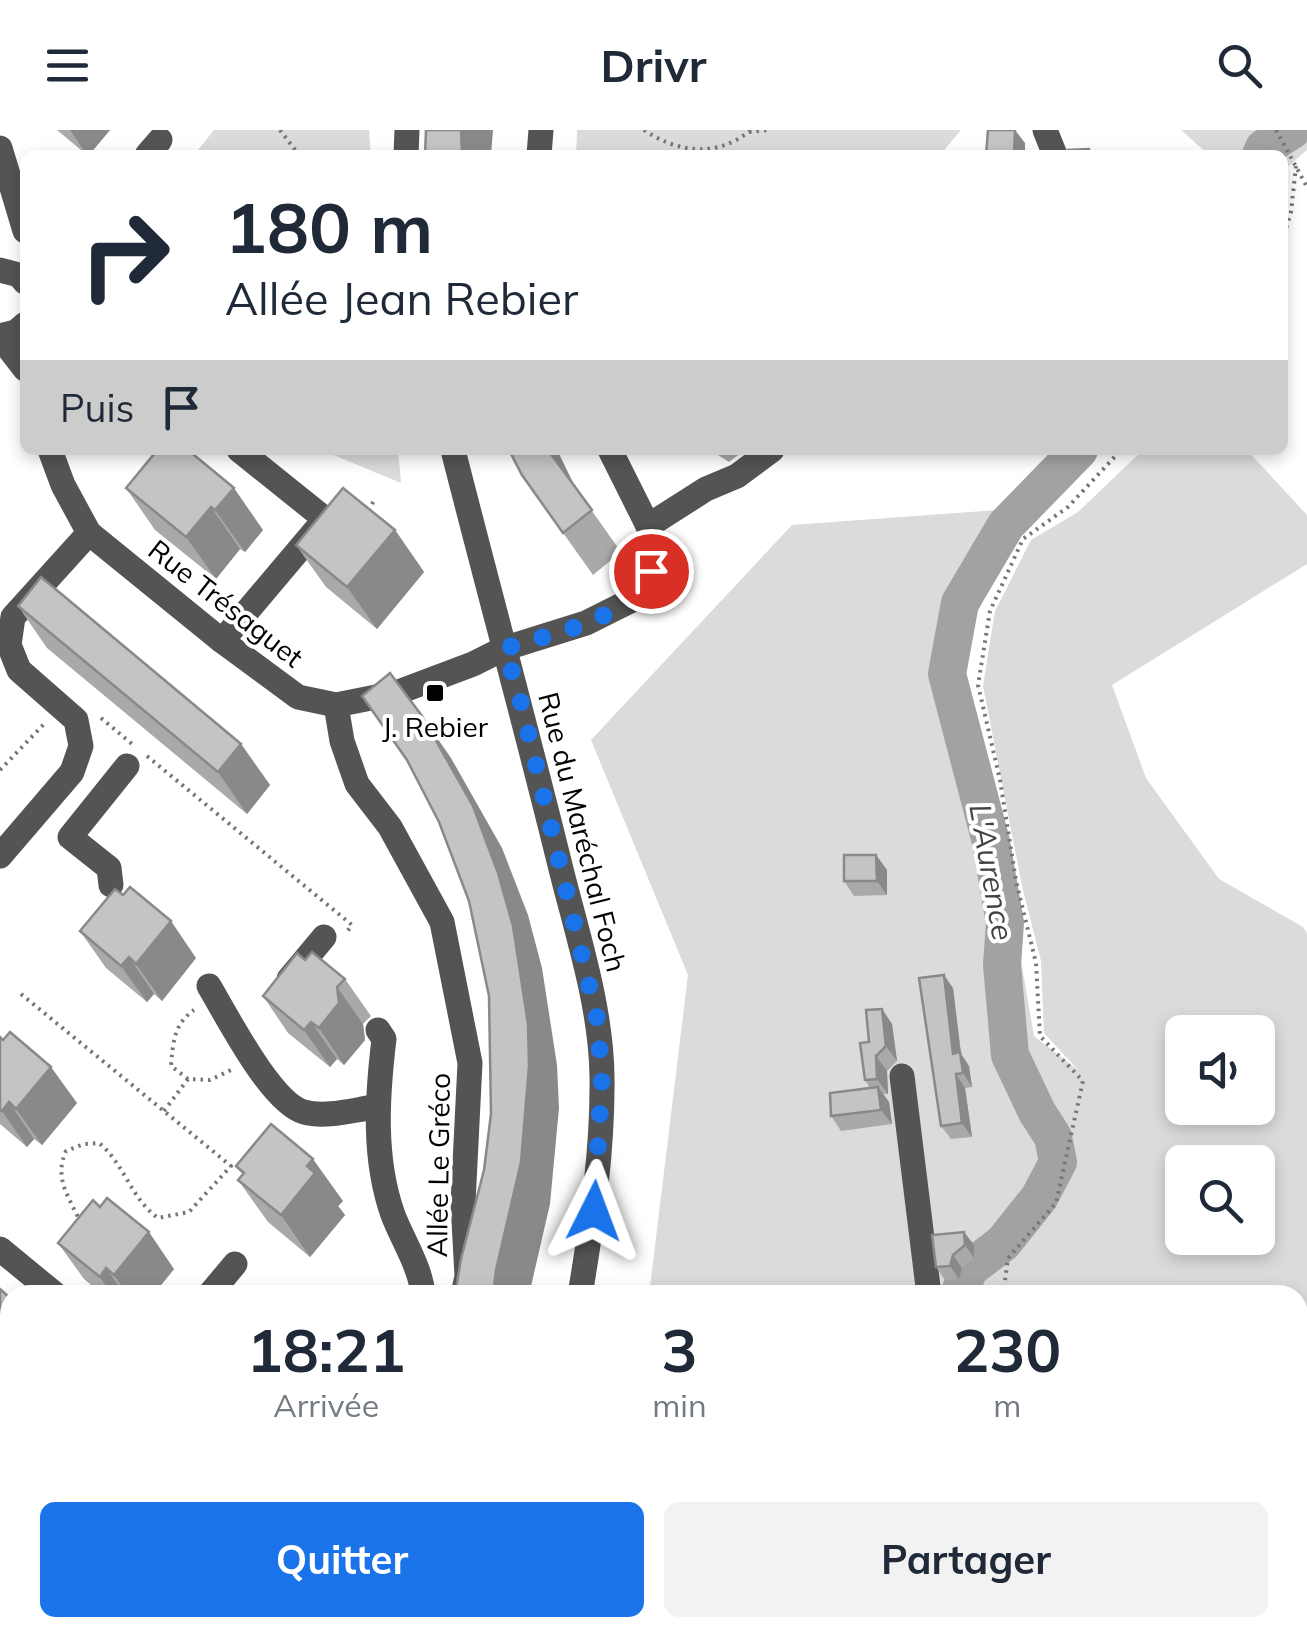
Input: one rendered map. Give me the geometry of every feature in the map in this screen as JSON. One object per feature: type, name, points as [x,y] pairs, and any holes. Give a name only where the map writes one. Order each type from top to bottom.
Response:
[{"type":"street","points":[[0,206],[3,160]]},
{"type":"street","points":[[3,160],[20,214]]},
{"type":"street","points":[[0,336],[20,362]]},
{"type":"street","points":[[0,856],[72,772],[80,746],[76,720],[19,670],[9,645],[14,617],[89,533],[62,485],[52,455]]},
{"type":"street","points":[[222,640],[325,519],[245,455]]},
{"type":"street","name":"Rue du Maréchal Foch","points":[[455,455],[503,649],[516,682],[597,1018],[602,1077],[596,1192],[582,1285]]},
{"type":"street","points":[[336,706],[396,693],[503,649],[586,623],[630,601],[651,571],[655,554],[648,526],[612,455]]},
{"type":"street","points":[[648,526],[765,455]]},
{"type":"street","name":"Rue Trésaguet","points":[[89,533],[298,697],[336,706]]},
{"type":"street","name":"Allée Le Gréco","points":[[336,706],[342,741],[357,784],[390,828],[442,922],[470,1062],[465,1285]]},
{"type":"street","points":[[112,885],[109,868],[70,837],[127,766]]},
{"type":"street","points":[[57,790],[88,814]]},
{"type":"street","points":[[289,979],[332,938]]},
{"type":"street","points":[[210,986],[258,1069],[300,1112],[321,1114],[376,1107]]},
{"type":"street","points":[[378,1030],[384,1038],[376,1107],[392,1214],[419,1285]]},
{"type":"street","points":[[902,1076],[929,1285]]},
{"type":"street","points":[[0,1250],[44,1285]]},
{"type":"street","points":[[218,1285],[235,1264]]},
{"type":"path","points":[[280,130],[296,150]]},
{"type":"path","points":[[644,130],[679,150]]},
{"type":"path","points":[[703,150],[750,131],[769,130]]},
{"type":"path","points":[[1288,151],[1307,187]]},
{"type":"path","points":[[1288,222],[1296,166]]},
{"type":"path","points":[[1004,1285],[1008,1258],[1056,1203],[1083,1081],[1040,1036],[1036,962],[978,685],[982,652],[990,611],[1022,538],[1068,507],[1116,455]]},
{"type":"path","points":[[365,518],[375,498]]},
{"type":"path","points":[[0,770],[62,705]]},
{"type":"path","points":[[97,715],[352,925],[332,938]]},
{"type":"path","points":[[22,994],[231,1166],[189,1212],[158,1218],[148,1211],[108,1150],[99,1143],[84,1144],[66,1151],[59,1165],[60,1181],[80,1220]]},
{"type":"path","points":[[225,1013],[208,1002],[181,1019],[173,1042],[172,1066],[188,1079],[210,1080],[230,1070],[238,1036]]},
{"type":"path","points":[[164,1112],[188,1079]]},
{"type":"shaded area","points":[[214,130],[369,130],[371,150],[198,150]]},
{"type":"shaded area","points":[[577,130],[961,130],[944,150],[576,150]]},
{"type":"shaded area","points":[[1181,130],[1307,130],[1307,150],[1288,167],[1288,150],[1203,150]]},
{"type":"shaded area","points":[[334,455],[398,455],[401,483]]},
{"type":"shaded area","points":[[1138,455],[1252,455],[1307,515],[1307,564],[1112,685],[1146,778],[1219,879],[1303,927],[1307,933],[1307,1285],[650,1285],[688,975],[591,740],[792,525],[1026,508],[970,628],[963,685],[1013,914],[1034,1036],[1078,1070],[1044,1033],[1041,961],[1022,886],[983,686],[995,611],[1031,540],[1078,512]]},
{"type":"building","points":[[426,130],[461,130],[462,150],[425,150]]},
{"type":"building","points":[[988,130],[1015,130],[1014,150],[986,150]]},
{"type":"building","points":[[153,455],[194,455],[234,488],[215,510],[211,507],[186,537],[126,488]]},
{"type":"building","points":[[512,455],[552,455],[592,510],[563,533]]},
{"type":"building","points":[[343,488],[395,530],[347,587],[296,545]]},
{"type":"building","points":[[41,577],[241,744],[218,772],[18,606]]},
{"type":"building","points":[[390,673],[422,716],[473,806],[513,926],[528,1024],[529,1066],[521,1162],[494,1285],[457,1285],[484,1170],[491,1114],[489,996],[469,901],[439,822],[407,760],[362,696]]},
{"type":"building","points":[[844,855],[876,855],[877,881],[844,881]]},
{"type":"building","points":[[130,887],[171,921],[136,964],[129,957],[121,966],[80,931],[115,889],[123,895]]},
{"type":"building","points":[[312,952],[345,979],[337,987],[339,1003],[319,1028],[311,1022],[304,1030],[263,996],[297,953],[305,960]]},
{"type":"building","points":[[944,975],[953,1054],[960,1052],[963,1073],[956,1074],[962,1123],[941,1126],[919,978]]},
{"type":"building","points":[[882,1009],[886,1046],[876,1056],[877,1079],[865,1080],[860,1043],[869,1042],[866,1010]]},
{"type":"building","points":[[10,1032],[51,1067],[16,1109],[9,1102],[2,1111],[0,1037],[3,1040]]},
{"type":"building","points":[[878,1087],[881,1110],[831,1116],[830,1093]]},
{"type":"building","points":[[271,1124],[313,1159],[307,1166],[315,1173],[281,1215],[238,1180],[244,1173],[236,1166]]},
{"type":"building","points":[[107,1198],[149,1232],[114,1275],[106,1268],[100,1277],[58,1243],[93,1200],[100,1207]]},
{"type":"building","points":[[964,1232],[965,1245],[953,1255],[950,1266],[936,1267],[932,1235]]},
{"type":"waterway","name":"L'Aurence","points":[[1263,150],[1292,130]]},
{"type":"waterway","name":"L'Aurence","points":[[963,1285],[969,1269],[1003,1243],[1039,1198],[1058,1162],[1053,1137],[1010,1055],[1002,965],[1005,923],[991,842],[947,674],[960,603],[1006,525],[1074,455]]},
{"type":"place","name":"J. Rebier","points":[[435,693]]},
{"type":"route","points":[[594,1211],[602,1077],[597,1018],[516,682],[503,649],[617,610],[641,590],[651,571]]}]
